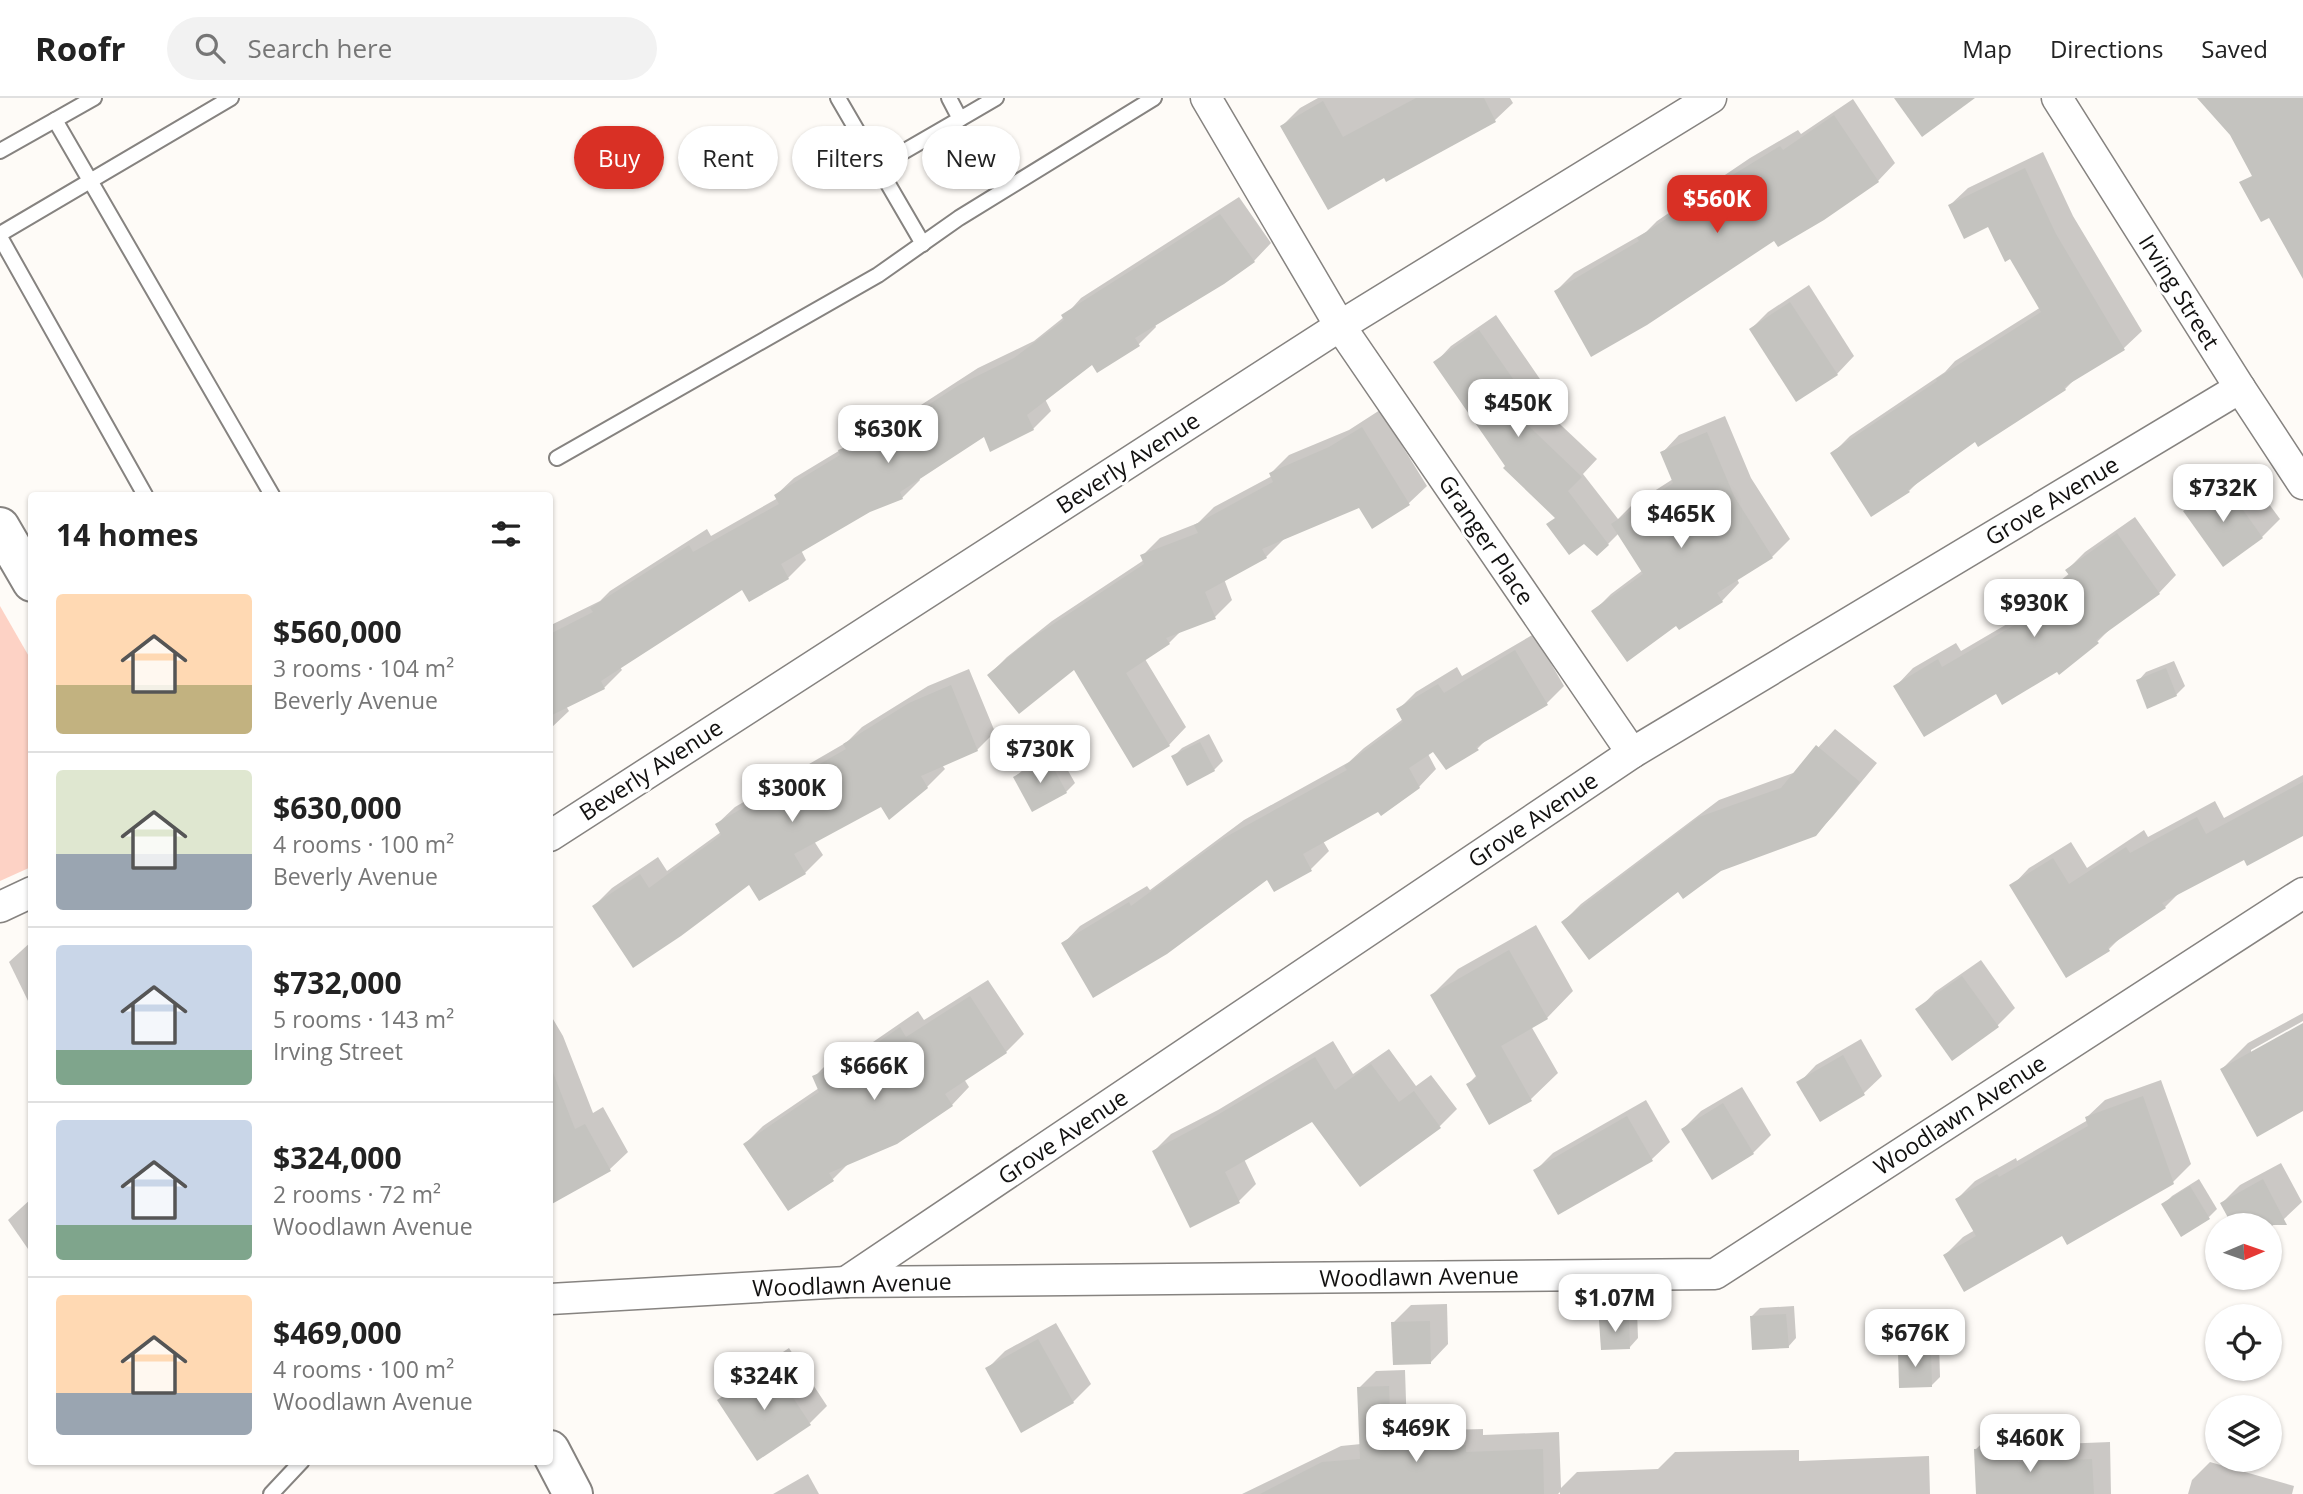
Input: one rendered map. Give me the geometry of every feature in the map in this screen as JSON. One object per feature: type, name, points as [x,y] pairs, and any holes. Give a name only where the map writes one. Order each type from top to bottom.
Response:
[{"type":"highway","points":[[0,527],[28,575]]},
{"type":"highway","points":[[553,1456],[573,1494]]},
{"type":"street","name":"Granger Place","points":[[1206,98],[1340,326],[1632,753]]},
{"type":"street","name":"Beverly Avenue","points":[[553,834],[1340,326],[1711,98]]},
{"type":"street","name":"Irving Street","points":[[2057,98],[2303,484]]},
{"type":"street","name":"Grove Avenue","points":[[846,1282],[1632,753],[2240,388]]},
{"type":"street","name":"Woodlawn Avenue","points":[[553,1299],[846,1282],[1715,1274],[2303,892]]},
{"type":"street","points":[[0,908],[28,894]]},
{"type":"lane","points":[[0,151],[94,98]]},
{"type":"lane","points":[[143,492],[0,236],[231,98]]},
{"type":"lane","points":[[838,98],[854,126]]},
{"type":"lane","points":[[949,98],[960,119]]},
{"type":"lane","points":[[908,149],[996,98]]},
{"type":"lane","points":[[556,458],[878,275],[959,218],[1154,98]]},
{"type":"lane","points":[[55,120],[270,492]]},
{"type":"lane","points":[[890,189],[923,244]]},
{"type":"lane","points":[[271,1494],[298,1465]]},
{"type":"shaded area","points":[[0,606],[28,655],[28,868],[0,881]]},
{"type":"building","points":[[1416,98],[1484,98],[1496,122],[1386,182],[1384,178],[1328,210],[1280,126],[1323,101],[1343,137]]},
{"type":"building","points":[[1894,98],[1975,98],[1922,137]]},
{"type":"building","points":[[2197,98],[2303,98],[2303,279],[2269,218],[2261,222],[2239,182],[2252,176],[2230,135]]},
{"type":"building","points":[[1834,115],[1879,182],[1824,220],[1778,247],[1774,241],[1647,325],[1591,357],[1554,291],[1639,241],[1637,238],[1731,176],[1780,146],[1783,150]]},
{"type":"building","points":[[2025,168],[2056,234],[2125,350],[2064,387],[2066,390],[1978,447],[1975,442],[1908,490],[1910,492],[1871,517],[1830,453],[1937,381],[1936,379],[2041,312],[2010,259],[2005,262],[1988,227],[1964,239],[1948,205]]},
{"type":"building","points":[[1220,214],[1255,262],[1135,338],[1140,346],[1097,373],[1092,365],[1027,415],[1034,430],[990,452],[984,437],[900,492],[903,499],[870,512],[781,564],[789,579],[749,602],[742,590],[601,681],[605,689],[553,715],[553,632],[593,612],[590,608],[689,545],[693,552],[779,504],[774,495],[840,455],[838,450],[885,433],[959,385],[1014,358],[1064,320],[1061,315]]},
{"type":"building","points":[[1790,302],[1838,375],[1796,402],[1749,329]]},
{"type":"building","points":[[1479,330],[1527,399],[1512,410],[1582,477],[1568,491],[1609,545],[1597,556],[1584,544],[1569,555],[1546,524],[1555,518],[1503,468],[1505,466],[1433,362]]},
{"type":"building","points":[[1362,427],[1410,505],[1372,529],[1359,508],[1262,549],[1267,558],[1205,592],[1216,619],[1166,638],[1170,644],[1126,673],[1170,746],[1133,768],[1074,670],[1019,714],[987,675],[1032,638],[1144,564],[1140,555],[1198,533],[1194,525],[1273,482],[1269,473],[1329,447]]},
{"type":"building","points":[[1707,432],[1734,496],[1773,558],[1717,593],[1723,602],[1679,630],[1676,626],[1627,662],[1591,611],[1643,574],[1611,524],[1673,483],[1660,452]]},
{"type":"building","points":[[2223,482],[2263,538],[2223,567],[2183,511]]},
{"type":"building","points":[[2117,533],[2160,594],[2096,640],[2099,643],[2059,675],[2057,672],[2002,705],[1996,694],[1924,737],[1893,686],[1938,659],[1942,667],[2018,623],[2015,618],[2069,575],[2065,570]]},
{"type":"building","points":[[1515,650],[1548,705],[1476,747],[1479,750],[1446,770],[1433,752],[1409,768],[1420,788],[1381,816],[1378,812],[1303,854],[1312,871],[1274,892],[1267,880],[1167,954],[1093,998],[1061,943],[1129,902],[1131,906],[1224,838],[1347,770],[1344,766],[1403,722],[1396,709],[1438,684],[1444,693]]},
{"type":"building","points":[[2166,668],[2177,696],[2147,709],[2136,680]]},
{"type":"building","points":[[951,685],[978,751],[921,776],[928,788],[889,820],[881,807],[794,854],[806,874],[759,901],[749,885],[633,968],[592,906],[640,874],[649,888],[721,835],[715,824],[846,749],[843,744],[909,703]]},
{"type":"building","points":[[1200,742],[1215,771],[1187,786],[1171,756]]},
{"type":"building","points":[[1816,745],[1860,782],[1816,836],[1721,871],[1683,899],[1678,892],[1589,960],[1561,922],[1699,817],[1781,788]]},
{"type":"building","points":[[1048,758],[1067,793],[1032,812],[1013,777]]},
{"type":"building","points":[[2303,782],[2303,836],[2247,866],[2244,860],[2162,903],[2166,908],[2108,947],[2110,951],[2066,978],[2009,885],[2053,858],[2069,884],[2126,847],[2130,853],[2197,817],[2206,834]]},
{"type":"building","points":[[1509,950],[1548,1019],[1501,1046],[1532,1101],[1489,1125],[1466,1084],[1477,1078],[1430,995]]},
{"type":"building","points":[[1962,976],[1999,1027],[1952,1061],[1915,1009]]},
{"type":"building","points":[[970,996],[1007,1053],[945,1094],[953,1106],[897,1144],[829,1173],[834,1181],[788,1211],[743,1144],[819,1092],[812,1076],[854,1059],[900,1027],[906,1037]]},
{"type":"building","points":[[2303,1023],[2303,1111],[2257,1137],[2220,1069]]},
{"type":"building","points":[[1843,1055],[1865,1095],[1820,1122],[1796,1082]]},
{"type":"building","points":[[1315,1057],[1335,1090],[1371,1064],[1399,1102],[1414,1091],[1441,1128],[1360,1187],[1312,1122],[1225,1172],[1240,1203],[1190,1228],[1152,1151]]},
{"type":"building","points":[[553,1073],[575,1129],[585,1124],[611,1171],[553,1203]]},
{"type":"building","points":[[2143,1096],[2174,1184],[2067,1245],[2062,1236],[1964,1292],[1943,1255],[1976,1236],[1955,1199],[2088,1126],[2085,1117]]},
{"type":"building","points":[[1723,1103],[1754,1154],[1712,1180],[1681,1129]]},
{"type":"building","points":[[1627,1116],[1653,1161],[1558,1215],[1533,1170]]},
{"type":"building","points":[[2263,1179],[2281,1213],[2225,1213],[2220,1203]]},
{"type":"building","points":[[2190,1186],[2206,1213],[2205,1222],[2181,1237],[2161,1204]]},
{"type":"building","points":[[1786,1314],[1789,1348],[1752,1350],[1750,1316]]},
{"type":"building","points":[[1629,1318],[1630,1349],[1601,1350],[1599,1320]]},
{"type":"building","points":[[1430,1321],[1431,1364],[1393,1365],[1391,1322]]},
{"type":"building","points":[[1038,1339],[1074,1403],[1021,1433],[985,1368]]},
{"type":"building","points":[[1931,1350],[1932,1387],[1899,1388],[1898,1351]]},
{"type":"building","points":[[771,1364],[811,1425],[757,1461],[717,1400]]},
{"type":"building","points":[[1389,1386],[1391,1448],[1466,1445],[1466,1452],[1543,1449],[1544,1494],[1260,1494],[1322,1462],[1360,1459],[1357,1387]]},
{"type":"building","points":[[2017,1447],[2018,1462],[2092,1459],[2094,1494],[1976,1494],[1974,1449]]}]
